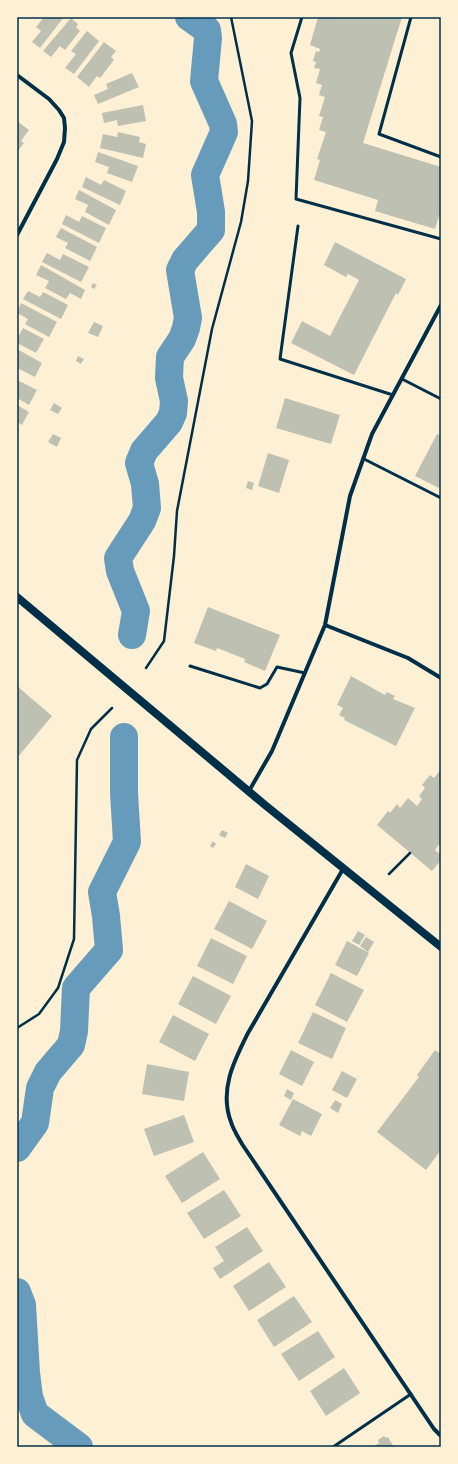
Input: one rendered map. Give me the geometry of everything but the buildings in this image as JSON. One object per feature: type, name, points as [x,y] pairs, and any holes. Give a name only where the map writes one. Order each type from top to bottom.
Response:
[{"type":"main road","points":[[17,597],[343,869],[441,947]]},
{"type":"street","points":[[17,75],[49,99],[59,110],[64,118],[65,128],[64,142],[57,159],[17,235]]},
{"type":"street","points":[[249,791],[272,751],[325,625],[350,496],[372,434],[441,305]]},
{"type":"street","points":[[325,625],[408,658],[441,678]]},
{"type":"street","points":[[343,869],[248,1033],[234,1061],[228,1082],[227,1102],[230,1121],[242,1144],[441,1436]]},
{"type":"lane","points":[[302,17],[291,53],[300,98],[296,199],[441,239]]},
{"type":"lane","points":[[411,17],[379,134],[441,157]]},
{"type":"lane","points":[[298,226],[280,359],[393,395]]},
{"type":"lane","points":[[402,379],[441,399]]},
{"type":"lane","points":[[364,459],[441,498]]},
{"type":"lane","points":[[190,666],[260,688],[267,684],[277,667],[305,673]]},
{"type":"lane","points":[[333,1447],[411,1394]]},
{"type":"path","points":[[146,668],[164,641],[174,556],[177,511],[212,329],[241,222],[248,180],[252,121],[231,17]]},
{"type":"path","points":[[17,1028],[39,1014],[58,988],[74,939],[78,760],[91,729],[112,708]]},
{"type":"path","points":[[389,874],[410,853]]},
{"type":"waterway","points":[[132,635],[136,611],[120,571],[118,558],[142,521],[147,508],[145,484],[139,463],[144,451],[169,422],[173,413],[174,401],[169,378],[170,357],[182,339],[188,318],[180,270],[185,260],[211,230],[211,212],[205,175],[224,132],[223,124],[204,81],[208,38],[207,30],[189,17]]},
{"type":"waterway","points":[[17,1148],[35,1123],[40,1088],[48,1072],[71,1045],[74,1031],[76,988],[109,950],[102,892],[127,842],[124,793],[124,737]]},
{"type":"waterway","points":[[17,1292],[22,1305],[29,1397],[35,1414],[79,1447]]}]
